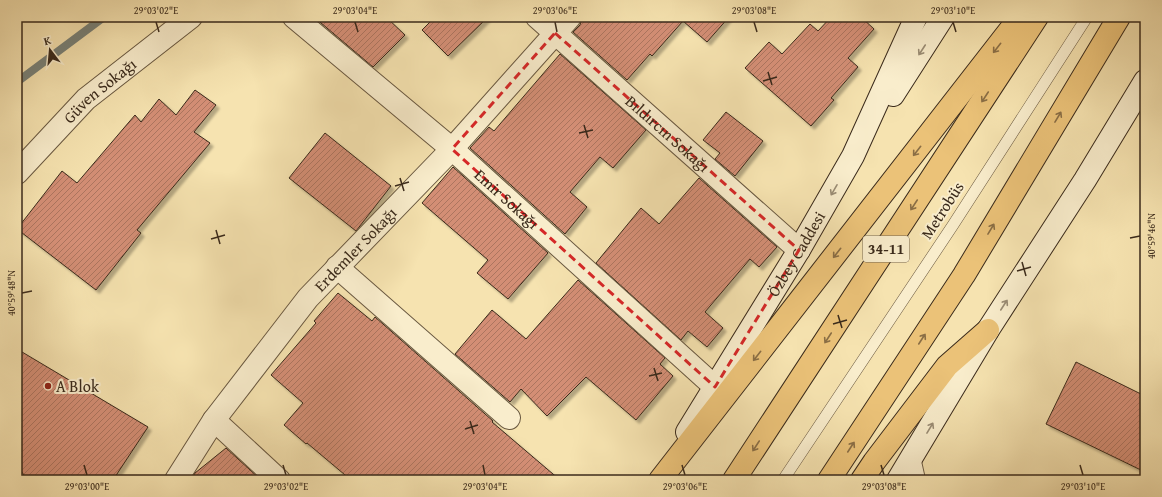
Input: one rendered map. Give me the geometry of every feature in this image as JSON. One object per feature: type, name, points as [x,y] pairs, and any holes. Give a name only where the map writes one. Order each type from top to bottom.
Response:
[{"type":"highway","points":[[659,480],[1020,17]]},
{"type":"highway","name":"34-11","points":[[734,480],[1037,17]]},
{"type":"highway","points":[[829,480],[964,275],[1117,21]]},
{"type":"highway","points":[[862,480],[947,366],[988,330]]},
{"type":"street","name":"Güven Sokağı","points":[[17,173],[86,99],[191,17]]},
{"type":"street","name":"Emir Sokağı","points":[[294,17],[452,149],[715,387]]},
{"type":"street","name":"Bıldırcın Sokağı","points":[[537,17],[799,250]]},
{"type":"street","name":"Erdemler Sokağı","points":[[176,480],[214,420],[308,298],[452,149],[570,17]]},
{"type":"street","name":"Özbey Caddesi","points":[[659,480],[799,250],[853,156],[916,17]]},
{"type":"street","points":[[853,156],[943,17]]},
{"type":"street","points":[[898,480],[912,471],[988,330],[1084,180],[1145,81]]},
{"type":"street","points":[[1084,180],[1145,106]]},
{"type":"street","points":[[337,267],[509,418]]},
{"type":"street","points":[[214,420],[280,480]]},
{"type":"lane","name":"Metrobüs","points":[[783,480],[948,231],[1087,17]]},
{"type":"highlighted area","points":[[555,33],[799,250],[715,387],[452,149]]},
{"type":"building","points":[[314,17],[386,17],[405,35],[373,67]]},
{"type":"building","points":[[435,17],[488,17],[448,56],[422,30]]},
{"type":"building","points":[[582,17],[729,17],[707,42],[683,21],[652,56],[650,54],[627,80],[573,32],[580,25]]},
{"type":"building","points":[[831,17],[861,17],[874,29],[848,58],[858,67],[831,98],[834,100],[811,126],[745,68],[769,42],[782,54],[810,24],[818,31]]},
{"type":"building","points":[[560,54],[646,130],[613,168],[600,157],[570,192],[587,207],[565,234],[470,148],[489,127],[494,131]]},
{"type":"building","points":[[195,90],[216,105],[194,132],[210,143],[137,230],[141,233],[96,290],[17,229],[62,171],[77,183],[135,115],[141,122],[159,99],[176,115]]},
{"type":"building","points":[[726,112],[763,141],[735,176],[715,159],[720,153],[703,140]]},
{"type":"building","points":[[325,133],[391,186],[356,231],[289,178]]},
{"type":"building","points":[[453,167],[548,253],[508,299],[477,273],[488,260],[422,203]]},
{"type":"building","points":[[699,178],[777,247],[759,267],[750,259],[705,312],[723,328],[707,347],[688,331],[681,340],[596,263],[641,208],[659,224]]},
{"type":"building","points":[[578,280],[665,358],[660,364],[673,376],[636,420],[586,377],[547,416],[521,389],[510,402],[455,354],[492,310],[526,339]]},
{"type":"building","points":[[338,293],[372,321],[375,317],[493,421],[492,422],[560,480],[351,480],[307,443],[306,444],[284,425],[303,403],[271,375],[316,323],[314,321]]},
{"type":"building","name":"A Blok","points":[[17,349],[148,427],[113,480],[28,480],[17,466]]},
{"type":"building","points":[[1076,362],[1145,396],[1145,472],[1046,424]]},
{"type":"building","points":[[226,448],[261,480],[191,480],[195,473]]},
{"type":"waterway","points":[[17,82],[104,17]]},
{"type":"place","name":"A Blok","points":[[48,386]]}]
